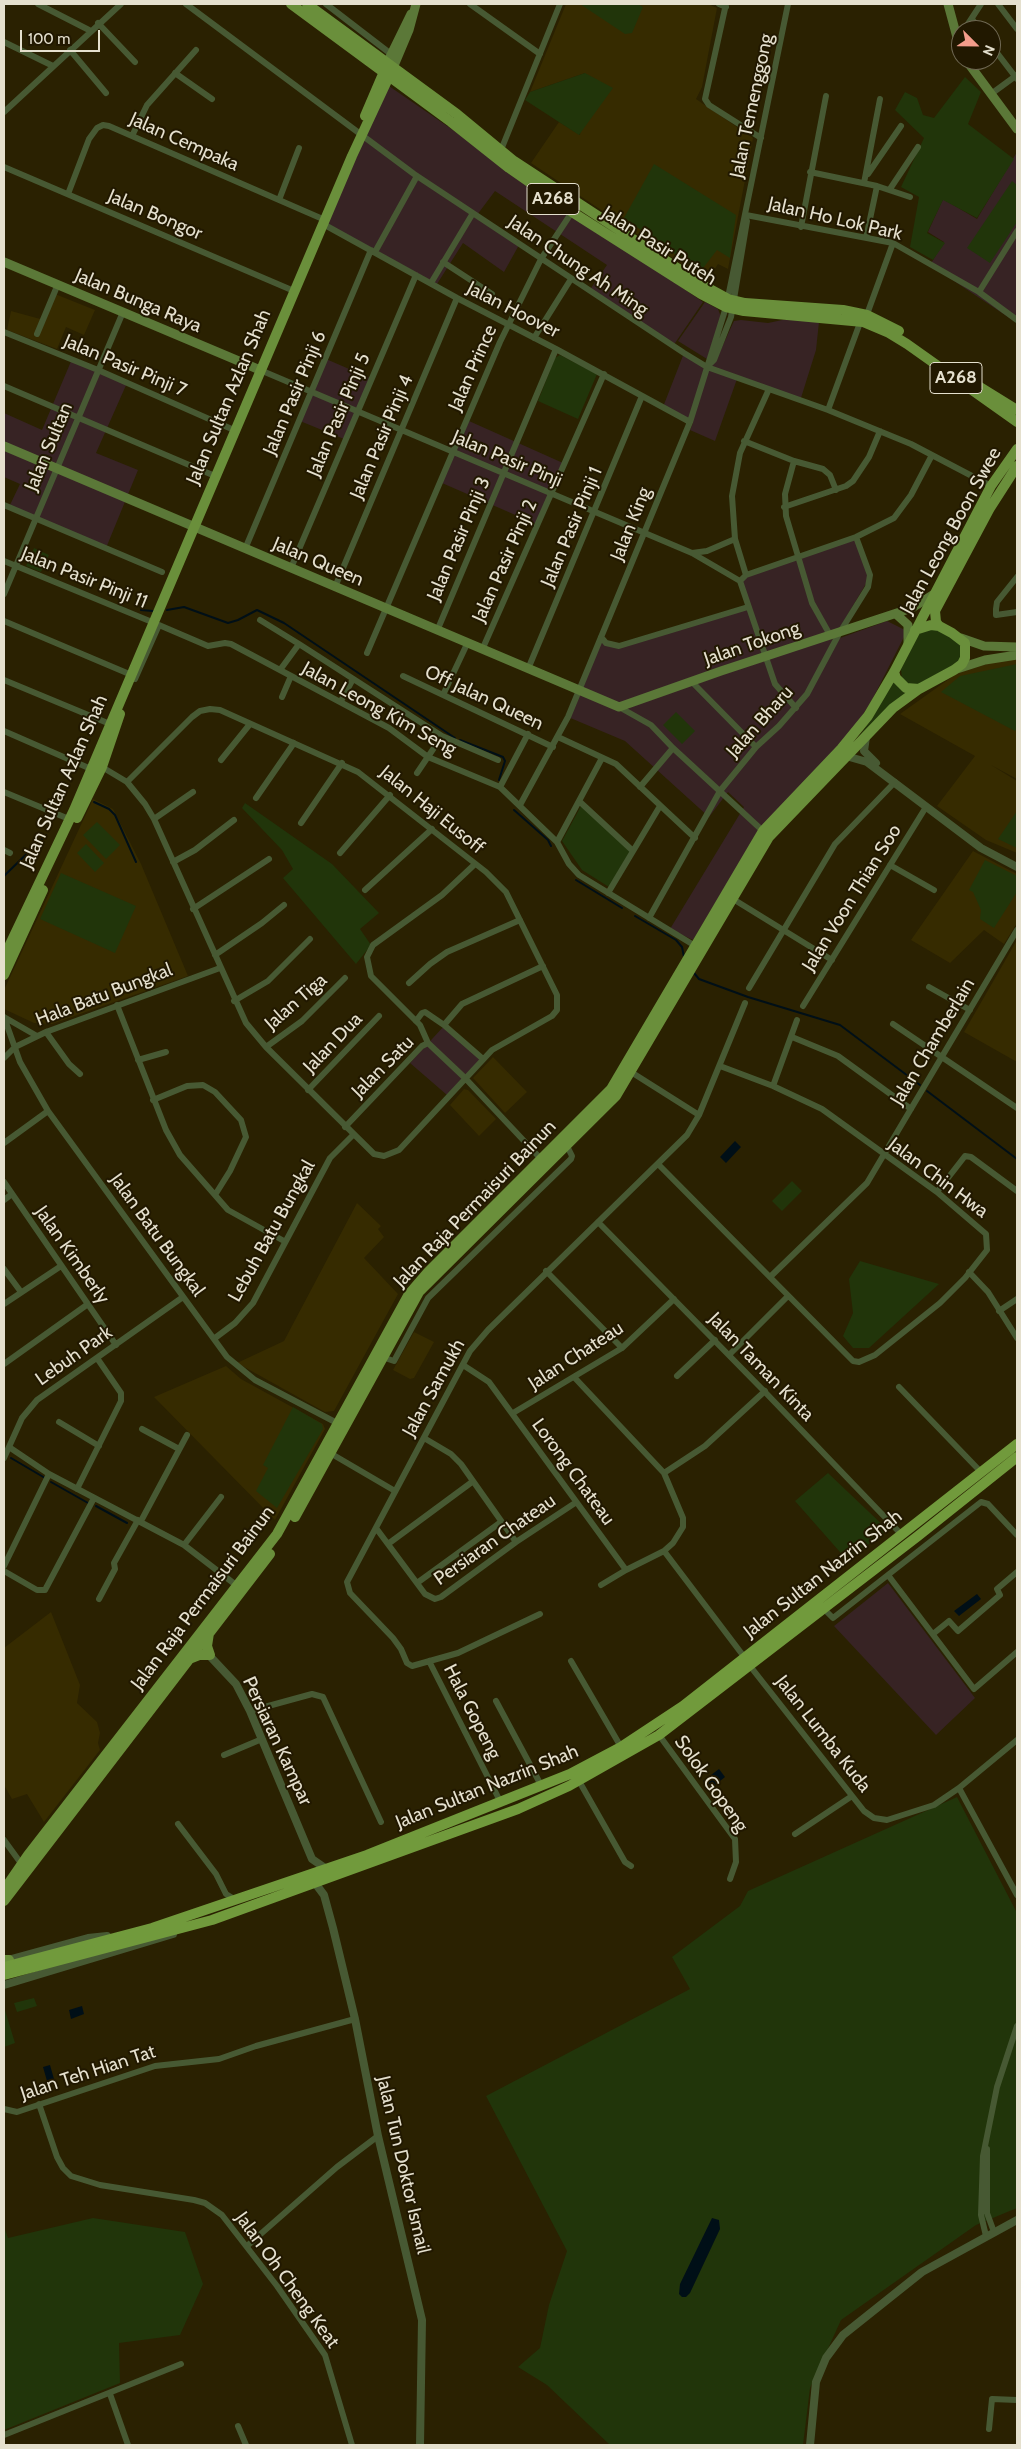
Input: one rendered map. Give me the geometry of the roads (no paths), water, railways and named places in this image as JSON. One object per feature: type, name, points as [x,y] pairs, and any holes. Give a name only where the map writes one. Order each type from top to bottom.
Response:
[{"type":"highway","name":"Jalan Sultan Nazrin Shah","points":[[5,1962],[88,1949],[194,1926],[315,1884],[518,1809],[579,1781],[659,1735],[902,1535],[1017,1444]]},
{"type":"highway","name":"Jalan Sultan Nazrin Shah","points":[[4,1975],[88,1949],[124,1935],[152,1928],[368,1854],[542,1787],[620,1747],[748,1662],[918,1536],[1017,1457]]},
{"type":"highway","points":[[948,1499],[953,1497],[961,1501]]},
{"type":"highway","points":[[902,1535],[904,1538],[909,1538],[936,1517],[946,1514]]},
{"type":"main road","name":"Jalan Pasir Puteh","points":[[291,4],[390,66],[451,122],[509,168],[572,212],[672,277],[730,304],[864,318],[900,332],[975,384],[1017,410]]},
{"type":"main road","name":"Jalan Pasir Puteh","points":[[307,4],[457,114],[501,150],[730,304]]},
{"type":"main road","points":[[948,4],[953,20]]},
{"type":"main road","points":[[390,66],[409,30],[414,5]]},
{"type":"main road","name":"Jalan Sultan Azlan Shah","points":[[4,975],[102,767],[152,622],[366,128],[390,66]]},
{"type":"main road","points":[[973,70],[1017,129]]},
{"type":"main road","name":"Jalan Bunga Raya","points":[[4,262],[260,370]]},
{"type":"main road","name":"Jalan Pasir Puteh","points":[[864,318],[907,344],[1017,422]]},
{"type":"main road","name":"Jalan Queen","points":[[4,446],[578,691],[620,707]]},
{"type":"main road","name":"Jalan Leong Boon Swee","points":[[915,630],[991,486],[1017,448]]},
{"type":"main road","name":"Jalan Leong Boon Swee","points":[[939,626],[936,622],[935,611],[990,508],[1017,466]]},
{"type":"main road","name":"Jalan Tokong","points":[[620,707],[896,614],[912,608],[934,594]]},
{"type":"main road","points":[[896,614],[906,620],[908,625],[908,644]]},
{"type":"main road","points":[[960,638],[964,643],[967,654],[962,664],[954,670],[919,689],[906,688],[896,678],[894,672],[915,630],[925,625],[939,626],[960,638],[984,646],[1017,646]]},
{"type":"main road","points":[[954,670],[985,660],[1017,655]]},
{"type":"main road","name":"Jalan Raja Permaisuri Bainun","points":[[4,1901],[187,1655],[199,1646],[206,1631],[236,1585],[277,1534],[409,1294],[428,1272],[611,1089],[763,831],[860,728],[894,672]]},
{"type":"main road","name":"Jalan Sultan Azlan Shah","points":[[4,957],[72,814],[110,724],[133,676]]},
{"type":"main road","name":"Jalan Raja Permaisuri Bainun","points":[[5,1885],[283,1537],[414,1300],[433,1277],[616,1096],[632,1072],[769,837],[893,708],[919,689]]},
{"type":"main road","points":[[72,814],[96,771],[102,767],[101,759],[110,724]]},
{"type":"main road","points":[[337,1422],[344,1421],[357,1405]]},
{"type":"main road","points":[[187,1655],[210,1655],[206,1631]]},
{"type":"main road","points":[[5,1885],[20,1862],[28,1855]]},
{"type":"street","points":[[38,4],[90,30]]},
{"type":"street","points":[[4,112],[120,4]]},
{"type":"street","name":"Jalan Chung Ah Ming","points":[[186,4],[417,176],[571,279],[708,367],[828,410],[880,431],[991,486]]},
{"type":"street","points":[[326,4],[390,66]]},
{"type":"street","points":[[470,4],[540,54]]},
{"type":"street","points":[[501,150],[560,4]]},
{"type":"street","points":[[719,4],[726,5],[705,99],[709,105],[761,138]]},
{"type":"street","name":"Jalan Temenggong","points":[[730,304],[788,4]]},
{"type":"street","points":[[972,19],[981,4]]},
{"type":"street","points":[[998,4],[1017,29]]},
{"type":"street","points":[[98,23],[135,62]]},
{"type":"street","points":[[4,42],[53,66]]},
{"type":"street","points":[[70,50],[106,93]]},
{"type":"street","points":[[132,136],[143,110],[196,50]]},
{"type":"street","points":[[991,94],[1017,77],[1001,57]]},
{"type":"street","points":[[175,73],[212,99]]},
{"type":"street","points":[[801,227],[826,96]]},
{"type":"street","points":[[865,180],[880,99]]},
{"type":"street","name":"Jalan Cempaka","points":[[68,194],[89,140],[98,128],[103,125],[279,200],[324,222]]},
{"type":"street","points":[[865,180],[901,126]]},
{"type":"street","points":[[890,190],[918,147]]},
{"type":"street","points":[[279,200],[299,148]]},
{"type":"street","name":"Jalan Bongor","points":[[4,167],[294,291]]},
{"type":"street","points":[[810,172],[865,180],[910,197]]},
{"type":"street","name":"Jalan Pasir Pinji 6","points":[[245,549],[373,251],[417,176]]},
{"type":"street","points":[[866,238],[877,186]]},
{"type":"street","name":"Jalan Prince","points":[[367,653],[508,325],[541,259],[572,212]]},
{"type":"street","points":[[431,283],[473,213]]},
{"type":"street","name":"Jalan Ho Lok Park","points":[[746,215],[893,243],[980,292],[1017,320]]},
{"type":"street","name":"Jalan Hoover","points":[[324,222],[457,298],[604,374],[690,422]]},
{"type":"street","points":[[980,292],[1017,231]]},
{"type":"street","points":[[828,410],[893,243]]},
{"type":"street","points":[[444,262],[492,294]]},
{"type":"street","name":"Jalan Pasir Pinji 5","points":[[291,568],[356,411],[416,275]]},
{"type":"street","points":[[534,338],[571,279]]},
{"type":"street","points":[[37,334],[58,284]]},
{"type":"street","name":"Jalan Pasir Pinji 4","points":[[335,587],[457,298]]},
{"type":"street","name":"Jalan King","points":[[520,806],[558,737],[602,637],[690,422],[708,367],[714,360],[730,304]]},
{"type":"street","name":"Jalan Sultan","points":[[4,594],[123,312]]},
{"type":"street","name":"Jalan Pasir Pinji 7","points":[[4,332],[98,370],[234,430]]},
{"type":"street","name":"Jalan Pasir Pinji 3","points":[[437,631],[556,349]]},
{"type":"street","name":"Jalan Pasir Pinji","points":[[260,370],[692,553],[740,581]]},
{"type":"street","name":"Jalan Pasir Pinji 2","points":[[482,650],[604,374]]},
{"type":"street","points":[[4,386],[214,476]]},
{"type":"street","points":[[746,574],[735,539],[732,496],[737,463],[744,441],[769,389]]},
{"type":"street","name":"Jalan Pasir Pinji 1","points":[[528,669],[595,513],[642,396]]},
{"type":"street","points":[[784,507],[846,486],[859,475],[880,431]]},
{"type":"street","points":[[744,441],[794,461],[823,469],[830,476],[836,490]]},
{"type":"street","points":[[796,708],[775,684],[764,657],[740,581],[746,574],[856,537],[882,526],[901,511],[932,456]]},
{"type":"street","points":[[794,461],[785,494],[784,507],[800,556],[812,603],[830,635]]},
{"type":"street","points":[[4,505],[162,572]]},
{"type":"street","name":"Jalan Bharu","points":[[649,918],[720,791],[756,747],[796,708],[807,694],[870,581],[870,575],[856,537]]},
{"type":"street","points":[[692,553],[707,551],[735,539]]},
{"type":"street","name":"Jalan Pasir Pinji 11","points":[[4,561],[152,622]]},
{"type":"street","points":[[1016,582],[997,602],[996,615],[1017,612]]},
{"type":"street","points":[[602,637],[606,643],[619,646],[748,607]]},
{"type":"street","points":[[260,620],[442,736],[498,760]]},
{"type":"street","points":[[4,621],[133,676]]},
{"type":"street","name":"Jalan Leong Kim Seng","points":[[133,676],[158,626],[201,644],[214,646],[225,643],[231,644],[389,728],[428,757],[500,788],[557,842],[569,864],[579,875],[696,946]]},
{"type":"street","points":[[280,670],[299,644]]},
{"type":"street","points":[[443,695],[468,644]]},
{"type":"street","points":[[282,697],[291,676]]},
{"type":"street","name":"Off Jalan Queen","points":[[403,676],[553,747]]},
{"type":"street","points":[[341,701],[353,679]]},
{"type":"street","points":[[4,680],[110,724]]},
{"type":"street","points":[[692,682],[756,747]]},
{"type":"street","points":[[620,707],[652,726],[673,748],[763,831]]},
{"type":"street","name":"Jalan Haji Eusoff","points":[[102,767],[127,782],[154,819],[234,1001],[246,1022],[266,1047],[374,1154],[384,1156],[399,1150],[492,1050],[552,1016],[557,1010],[557,995],[506,892],[497,881],[390,795],[365,776],[342,763],[220,710],[210,709],[200,711],[192,717],[127,782]]},
{"type":"street","points":[[221,760],[250,724]]},
{"type":"street","points":[[4,731],[91,769]]},
{"type":"street","points":[[868,733],[863,744],[864,751],[888,772],[894,782]]},
{"type":"street","points":[[500,788],[528,734]]},
{"type":"street","points":[[416,773],[442,736]]},
{"type":"street","points":[[558,737],[616,764],[695,838]]},
{"type":"street","points":[[256,798],[294,743]]},
{"type":"street","points":[[640,787],[673,748]]},
{"type":"street","points":[[846,756],[862,759],[981,848],[1017,867]]},
{"type":"street","points":[[557,842],[602,758]]},
{"type":"street","points":[[301,823],[342,763]]},
{"type":"street","points":[[750,988],[835,844],[894,782]]},
{"type":"street","points":[[4,792],[72,814]]},
{"type":"street","points":[[154,819],[193,792]]},
{"type":"street","points":[[340,853],[390,795]]},
{"type":"street","points":[[579,800],[633,851]]},
{"type":"street","points":[[608,893],[660,806]]},
{"type":"street","name":"Jalan Voon Thian Soo","points":[[803,1006],[926,807]]},
{"type":"street","points":[[173,862],[208,841],[234,820]]},
{"type":"street","points":[[365,890],[432,829]]},
{"type":"street","points":[[193,909],[268,859]]},
{"type":"street","points":[[428,1043],[425,1034],[416,1021],[371,976],[368,963],[369,951],[373,946],[442,895],[475,864]]},
{"type":"street","points":[[890,865],[934,890]]},
{"type":"street","points":[[733,899],[832,960]]},
{"type":"street","points":[[214,955],[239,940],[284,905]]},
{"type":"street","points":[[409,983],[447,952],[520,920]]},
{"type":"street","name":"Jalan Chamberlain","points":[[770,1277],[867,1183],[1017,930]]},
{"type":"street","points":[[696,946],[703,946],[710,938]]},
{"type":"street","points":[[234,1001],[268,981],[310,939]]},
{"type":"street","points":[[444,1025],[462,1004],[543,966]]},
{"type":"street","name":"Hala Batu Bungkal","points":[[4,1058],[15,1047],[46,1032],[220,968]]},
{"type":"street","name":"Jalan Tiga","points":[[266,1047],[302,1021],[345,978]]},
{"type":"street","points":[[929,987],[970,1010]]},
{"type":"street","name":"Jalan Samukh","points":[[429,1661],[412,1666],[407,1663],[401,1649],[393,1638],[348,1588],[350,1576],[478,1340],[687,1134],[699,1115],[745,1003]]},
{"type":"street","points":[[116,1005],[153,1100],[166,1130],[180,1155],[228,1210],[284,1241]]},
{"type":"street","points":[[416,1021],[425,1012],[444,1025],[483,1059]]},
{"type":"street","name":"Jalan Dua","points":[[308,1090],[379,1016]]},
{"type":"street","points":[[4,1017],[37,1036]]},
{"type":"street","name":"Jalan Batu Bungkal","points":[[4,1017],[20,1062],[48,1111],[227,1357],[244,1372],[337,1422]]},
{"type":"street","points":[[772,1086],[797,1020]]},
{"type":"street","points":[[893,1024],[1017,1108]]},
{"type":"street","points":[[46,1032],[69,1064],[80,1074]]},
{"type":"street","points":[[792,1037],[846,1060],[911,1109]]},
{"type":"street","name":"Jalan Satu","points":[[345,1127],[422,1046],[428,1043],[465,1078]]},
{"type":"street","points":[[138,1060],[166,1052]]},
{"type":"street","name":"Jalan Chin Hwa","points":[[658,1164],[847,1357],[859,1362],[875,1355],[926,1314],[969,1272],[987,1250],[986,1234],[937,1192],[822,1109],[772,1086],[720,1066]]},
{"type":"street","points":[[632,1072],[699,1115]]},
{"type":"street","points":[[465,1078],[541,1159],[549,1159],[566,1147]]},
{"type":"street","points":[[153,1100],[187,1086],[203,1085],[216,1092],[241,1120],[245,1128],[246,1137],[230,1171],[215,1195]]},
{"type":"street","points":[[4,1143],[48,1111]]},
{"type":"street","name":"Lebuh Batu Bungkal","points":[[214,1338],[235,1324],[253,1303],[284,1241],[330,1158],[353,1135]]},
{"type":"street","name":"Jalan Raja Permaisuri Bainun","points":[[382,1356],[394,1361],[428,1298],[571,1159],[572,1156],[566,1147]]},
{"type":"street","points":[[937,1192],[965,1156],[976,1160],[1017,1190]]},
{"type":"street","name":"Jalan Kimberly","points":[[4,1182],[116,1345]]},
{"type":"street","points":[[4,1200],[12,1194]]},
{"type":"street","name":"Jalan Taman Kinta","points":[[598,1222],[765,1391],[902,1535]]},
{"type":"street","points":[[4,1304],[61,1266]]},
{"type":"street","points":[[4,1269],[21,1292]]},
{"type":"street","points":[[546,1271],[622,1348]]},
{"type":"street","points":[[969,1272],[988,1292],[1017,1338]]},
{"type":"street","points":[[730,1355],[788,1296]]},
{"type":"street","name":"Lebuh Park","points":[[4,1458],[29,1408],[183,1297]]},
{"type":"street","name":"Jalan Chateau","points":[[513,1413],[622,1348],[674,1299]]},
{"type":"street","points":[[999,1311],[1017,1299]]},
{"type":"street","points":[[4,1364],[88,1304]]},
{"type":"street","points":[[406,1313],[416,1319]]},
{"type":"street","points":[[677,1376],[715,1340]]},
{"type":"street","points":[[76,1489],[120,1406],[122,1397],[97,1358]]},
{"type":"street","name":"Lorong Chateau","points":[[463,1365],[489,1382],[513,1413],[575,1503],[626,1570]]},
{"type":"street","points":[[574,1377],[664,1473],[683,1518],[679,1536],[664,1551],[601,1585]]},
{"type":"street","points":[[898,1387],[982,1472]]},
{"type":"street","points":[[664,1473],[705,1446],[765,1391]]},
{"type":"street","points":[[59,1422],[99,1446]]},
{"type":"street","points":[[142,1429],[179,1449]]},
{"type":"street","points":[[99,1599],[115,1569],[114,1563],[187,1435]]},
{"type":"street","points":[[424,1438],[451,1454],[461,1464],[516,1542]]},
{"type":"street","points":[[9,1447],[49,1474],[184,1545],[236,1585]]},
{"type":"street","points":[[330,1453],[395,1491]]},
{"type":"street","points":[[4,1566],[49,1474]]},
{"type":"street","points":[[388,1544],[472,1482]]},
{"type":"street","points":[[184,1545],[220,1497]]},
{"type":"street","points":[[4,1571],[41,1591],[48,1587],[94,1498]]},
{"type":"street","points":[[961,1501],[969,1512]]},
{"type":"street","points":[[823,1608],[833,1618],[981,1502],[988,1504],[1017,1535]]},
{"type":"street","name":"Persiaran Chateau","points":[[376,1528],[430,1598],[441,1597],[516,1542],[575,1503]]},
{"type":"street","points":[[417,1583],[501,1522]]},
{"type":"street","points":[[915,1554],[913,1544],[918,1536]]},
{"type":"street","name":"Jalan Lumba Kuda","points":[[664,1551],[864,1810],[874,1818],[888,1820],[934,1805],[959,1788]]},
{"type":"street","points":[[933,1634],[949,1621],[958,1631],[1000,1595],[997,1589],[1017,1572]]},
{"type":"street","points":[[888,1575],[974,1689],[1017,1652]]},
{"type":"street","points":[[429,1661],[483,1642],[540,1614]]},
{"type":"street","name":"Persiaran Kampar","points":[[199,1646],[210,1655],[236,1684],[250,1711],[312,1859]]},
{"type":"street","name":"Hala Gopeng","points":[[429,1661],[501,1803]]},
{"type":"street","points":[[571,1661],[620,1747]]},
{"type":"street","points":[[250,1711],[312,1694],[323,1697],[381,1822]]},
{"type":"street","points":[[496,1700],[542,1787]]},
{"type":"street","name":"Solok Gopeng","points":[[659,1735],[735,1839],[736,1862],[730,1880]]},
{"type":"street","points":[[224,1755],[262,1739]]},
{"type":"street","points":[[1017,1740],[959,1788],[1017,1895]]},
{"type":"street","points":[[579,1781],[625,1862],[632,1866]]},
{"type":"street","points":[[795,1834],[852,1796]]},
{"type":"street","points":[[178,1824],[216,1874],[226,1894],[234,1900]]},
{"type":"street","points":[[4,1840],[20,1862]]},
{"type":"street","points":[[306,1874],[311,1867],[312,1859],[325,1868]]},
{"type":"street","points":[[324,1895],[329,1878]]},
{"type":"street","name":"Jalan Tun Doktor Ismail","points":[[315,1884],[324,1895],[355,2019],[378,2136],[422,2320],[420,2445]]},
{"type":"street","points":[[4,1985],[162,1938],[194,1926]]},
{"type":"street","points":[[5,1962],[88,1938],[124,1935]]},
{"type":"street","name":"Jalan Teh Hian Tat","points":[[4,2109],[17,2112],[155,2066],[219,2059],[256,2046],[355,2019]]},
{"type":"street","points":[[990,2234],[981,2215],[982,2156],[998,2087],[1017,2026]]},
{"type":"street","name":"Jalan Oh Cheng Keat","points":[[39,2104],[57,2157],[72,2176],[100,2185],[205,2203],[222,2216],[247,2246],[325,2355],[352,2445]]},
{"type":"street","points":[[247,2246],[337,2167],[378,2136]]},
{"type":"street","points":[[810,2445],[816,2382],[826,2358],[843,2335],[922,2272],[1017,2220]]},
{"type":"street","points":[[4,2435],[181,2364]]},
{"type":"street","points":[[110,2394],[128,2445]]},
{"type":"street","points":[[989,2429],[992,2400],[1017,2400]]},
{"type":"street","points":[[238,2426],[246,2445]]},
{"type":"waterway","points":[[167,610],[184,607],[228,623],[257,610],[284,623],[455,738]]},
{"type":"waterway","points":[[141,610],[153,611]]},
{"type":"waterway","points":[[460,740],[503,757],[505,761],[499,780]]},
{"type":"waterway","points":[[94,802],[109,809],[115,815],[136,862]]},
{"type":"waterway","points":[[514,810],[548,840],[551,846]]},
{"type":"waterway","points":[[4,876],[46,835]]},
{"type":"waterway","points":[[576,880],[622,908]]},
{"type":"waterway","points":[[635,916],[676,940],[682,947],[684,957]]},
{"type":"waterway","points":[[694,973],[699,979],[748,997],[840,1025],[920,1085]]},
{"type":"waterway","points":[[927,1091],[1017,1159]]},
{"type":"waterway","points":[[11,1458],[45,1478]]},
{"type":"waterway","points":[[51,1482],[88,1503]]},
{"type":"waterway","points":[[96,1506],[127,1523]]}]
